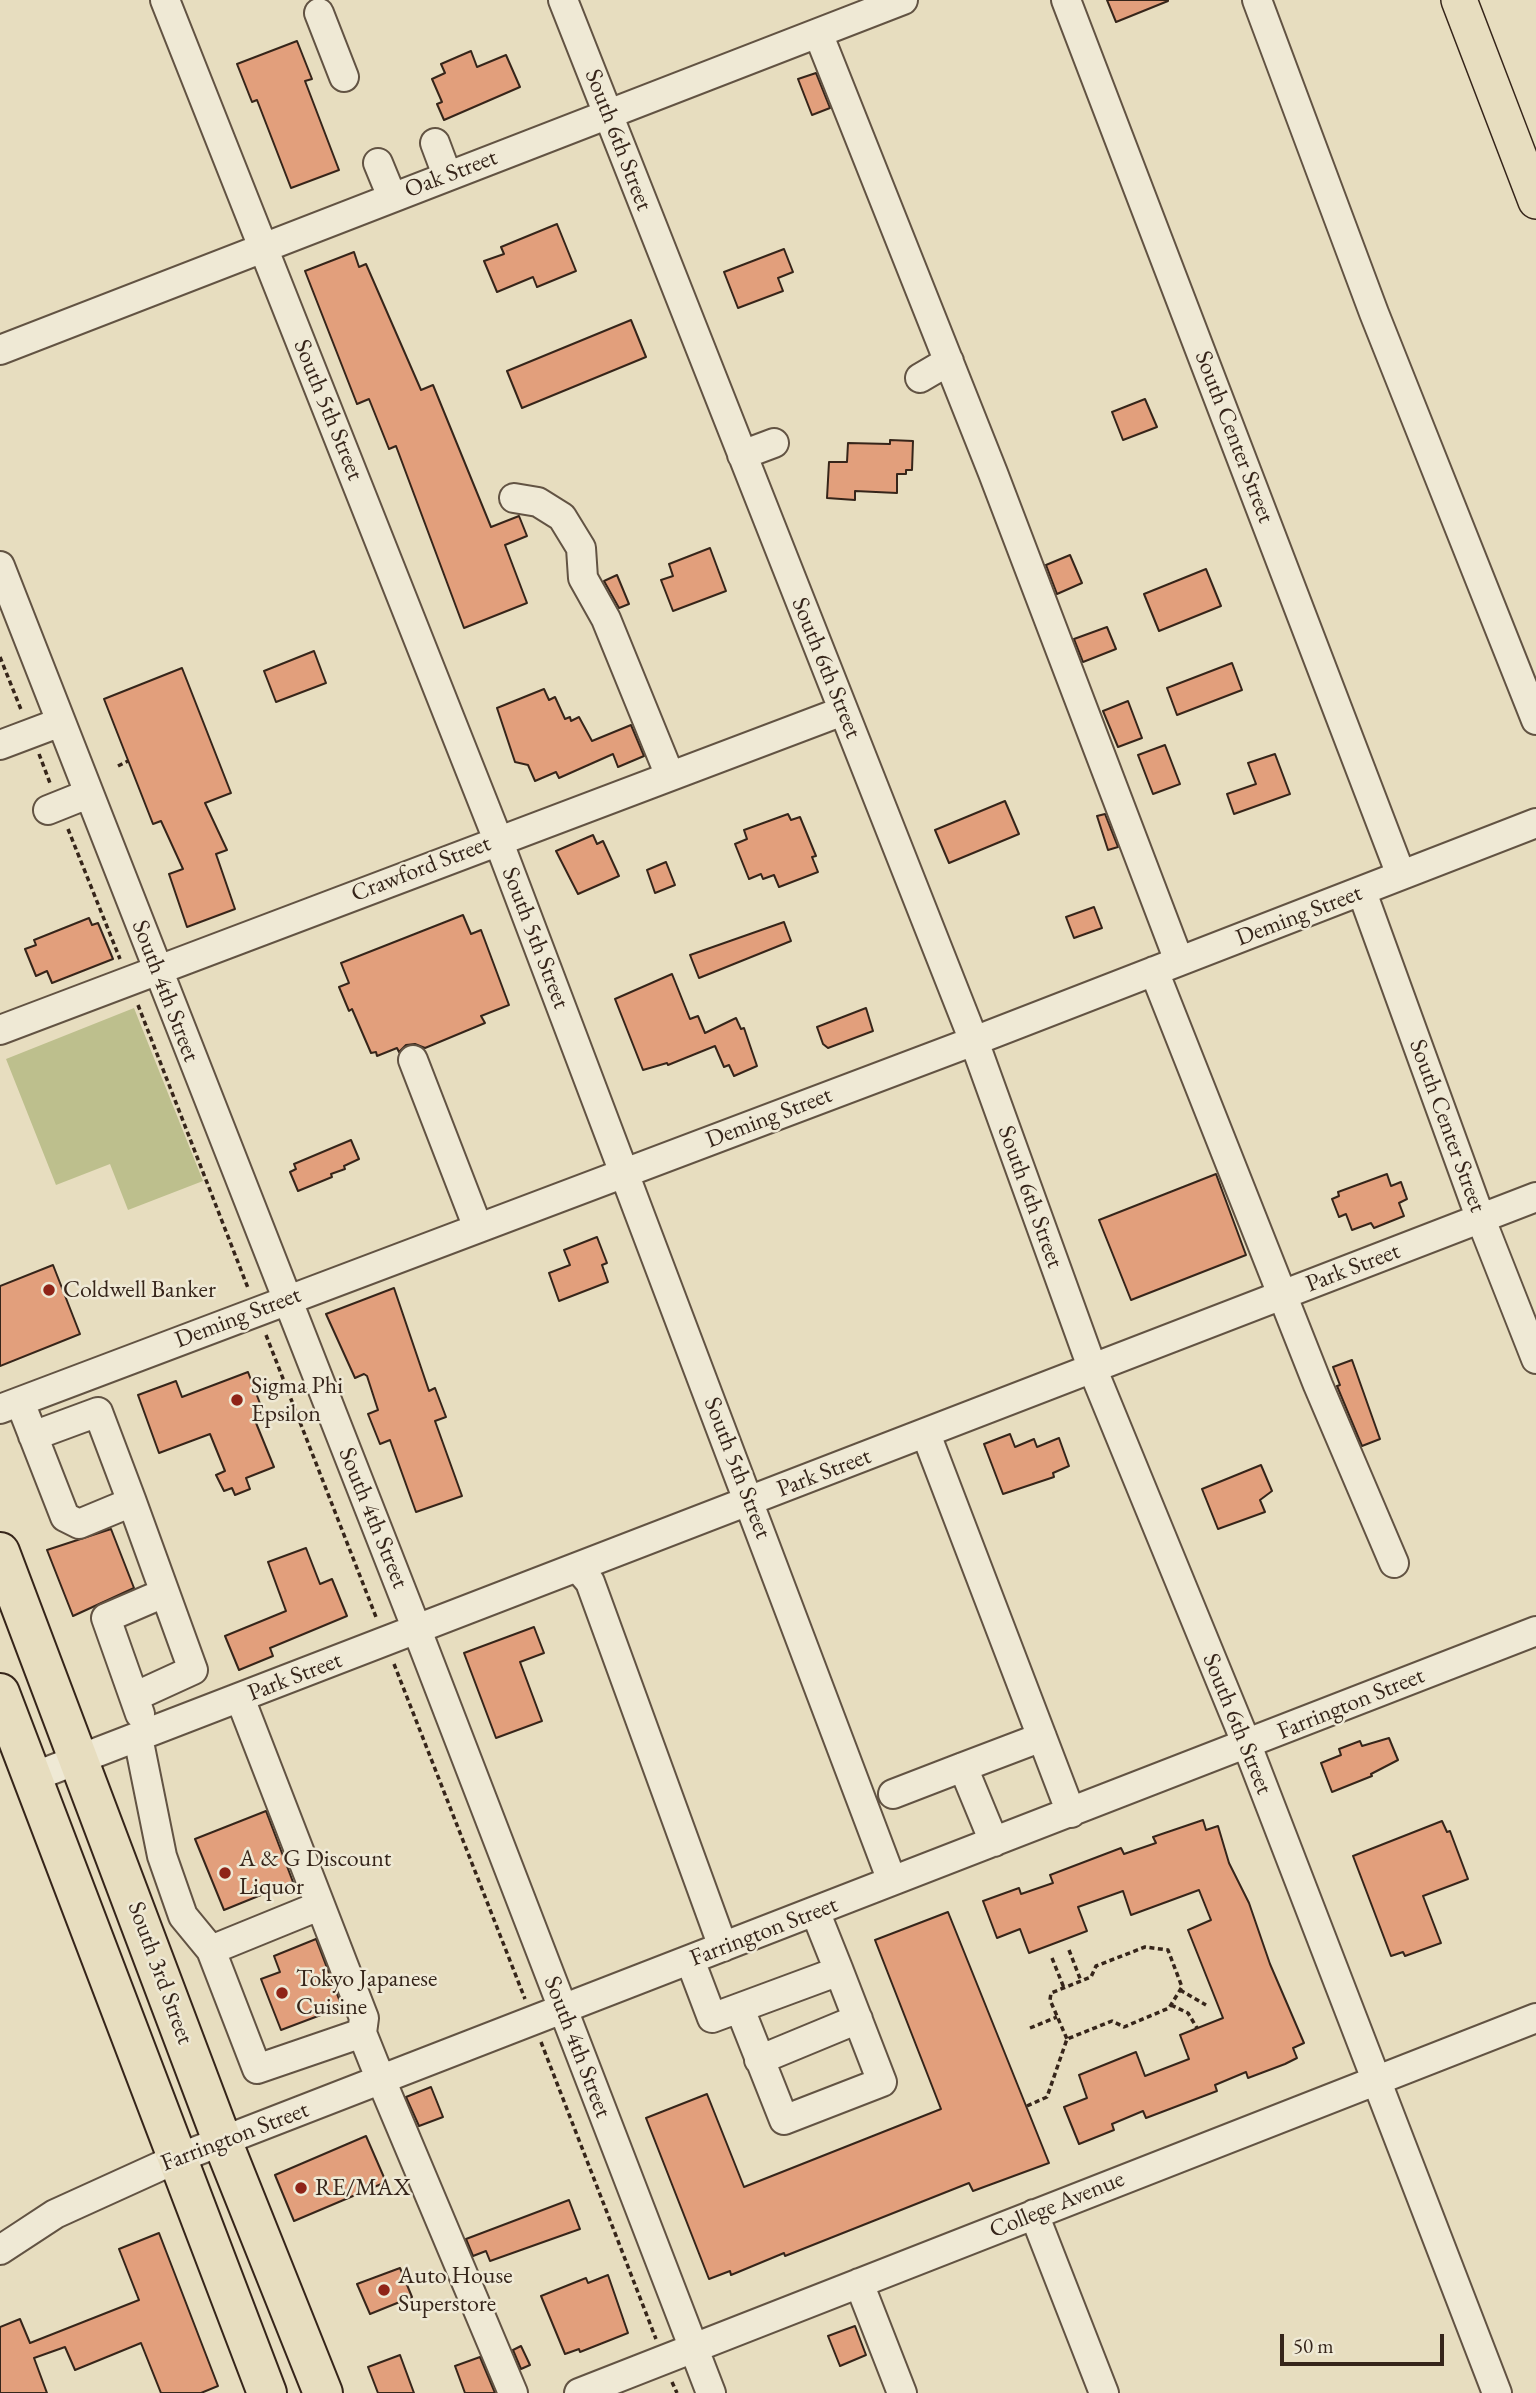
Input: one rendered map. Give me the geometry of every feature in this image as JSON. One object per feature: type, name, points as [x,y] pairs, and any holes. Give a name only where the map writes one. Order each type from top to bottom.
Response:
[{"type":"highway","name":"South 3rd Street","points":[[0,1552],[223,2143],[323,2393]]},
{"type":"highway","name":"South 3rd Street","points":[[0,1693],[267,2393]]},
{"type":"main road","points":[[1459,0],[1536,201]]},
{"type":"street","name":"South 5th Street","points":[[165,0],[498,840],[892,1881]]},
{"type":"street","name":"South 6th Street","points":[[563,0],[974,1041],[1093,1370],[1247,1745],[1497,2393]]},
{"type":"street","name":"Oak Street","points":[[0,351],[903,0]]},
{"type":"street","name":"South Center Street","points":[[1066,0],[1401,875]]},
{"type":"street","points":[[1257,0],[1374,313],[1536,720]]},
{"type":"street","points":[[319,13],[344,77]]},
{"type":"street","points":[[818,33],[949,361],[1283,1295],[1318,1385],[1394,1563]]},
{"type":"street","points":[[435,143],[447,175]]},
{"type":"street","points":[[378,163],[392,197]]},
{"type":"street","points":[[920,379],[949,361]]},
{"type":"street","points":[[742,455],[774,443]]},
{"type":"street","points":[[514,498],[538,502],[562,517],[581,548],[583,578],[610,630],[670,776]]},
{"type":"street","name":"South 4th Street","points":[[0,566],[156,970],[417,1630],[711,2393]]},
{"type":"street","name":"Crawford Street","points":[[0,1030],[843,711]]},
{"type":"street","points":[[0,745],[61,722]]},
{"type":"street","points":[[53,808],[88,794]]},
{"type":"street","name":"Deming Street","points":[[10,1405],[974,1041],[1536,823]]},
{"type":"street","name":"South Center Street","points":[[1362,892],[1480,1217],[1536,1359]]},
{"type":"street","points":[[412,1060],[478,1228]]},
{"type":"street","name":"Park Street","points":[[33,1777],[1536,1197]]},
{"type":"street","points":[[10,1405],[33,1436],[65,1517],[79,1524],[132,1502]]},
{"type":"street","points":[[33,1436],[98,1412],[193,1670],[134,1697]]},
{"type":"street","points":[[926,1434],[1071,1813]]},
{"type":"street","points":[[578,1567],[590,1582],[723,1947]]},
{"type":"street","points":[[164,1592],[106,1618],[134,1697],[143,1735],[162,1856],[183,1916],[211,1950],[257,2070],[362,2033]]},
{"type":"street","name":"Farrington Street","points":[[0,2250],[55,2214],[176,2160],[1536,1631]]},
{"type":"street","points":[[240,1698],[364,2018],[362,2033],[380,2081],[513,2393]]},
{"type":"street","points":[[893,1794],[1042,1737]]},
{"type":"street","points":[[963,1767],[994,1843]]},
{"type":"street","points":[[211,1950],[319,1906]]},
{"type":"street","points":[[740,2008],[784,2120],[882,2082],[816,1911]]},
{"type":"street","points":[[153,1955],[183,1916]]},
{"type":"street","points":[[690,1960],[712,2018],[839,1971]]},
{"type":"street","name":"College Avenue","points":[[579,2393],[1536,2018]]},
{"type":"street","points":[[760,2060],[858,2020]]},
{"type":"street","points":[[1034,2214],[1104,2393]]},
{"type":"street","points":[[859,2283],[902,2393]]},
{"type":"path","points":[[0,657],[32,733],[53,808],[130,981],[677,2393]]},
{"type":"path","points":[[118,766],[128,761]]},
{"type":"path","points":[[1027,2106],[1047,2097],[1067,2039],[1050,2000],[1051,1993],[1091,1977],[1096,1966],[1145,1947],[1168,1950],[1182,1987],[1171,2005],[1124,2026],[1112,2021],[1067,2039]]},
{"type":"path","points":[[1069,1950],[1081,1981]]},
{"type":"path","points":[[1052,1958],[1064,1988]]},
{"type":"path","points":[[1180,1990],[1206,2005]]},
{"type":"path","points":[[1171,2005],[1188,2013],[1197,2028]]},
{"type":"path","points":[[1030,2028],[1057,2017]]},
{"type":"green space","points":[[134,1008],[203,1181],[128,1210],[110,1164],[56,1185],[6,1059]]},
{"type":"building","points":[[1107,0],[1168,0],[1168,1],[1116,22]]},
{"type":"building","points":[[297,41],[312,79],[305,81],[339,170],[291,188],[257,100],[252,102],[237,64]]},
{"type":"building","points":[[471,51],[477,67],[506,55],[520,87],[444,120],[437,104],[442,102],[432,79],[445,73],[441,64]]},
{"type":"building","points":[[816,73],[830,108],[812,115],[798,79]]},
{"type":"building","points":[[557,224],[576,271],[537,287],[533,277],[497,292],[484,261],[504,254],[501,247]]},
{"type":"building","points":[[784,249],[793,272],[778,278],[783,291],[738,308],[724,272]]},
{"type":"building","points":[[354,252],[359,267],[366,264],[421,390],[433,385],[491,527],[519,516],[527,536],[505,545],[527,603],[464,628],[396,446],[389,449],[369,399],[357,404],[305,271]]},
{"type":"building","points":[[631,320],[646,357],[522,408],[507,371]]},
{"type":"building","points":[[1145,399],[1157,427],[1123,440],[1112,412]]},
{"type":"building","points":[[890,440],[913,441],[912,470],[906,470],[906,474],[897,474],[897,493],[855,491],[855,500],[827,498],[829,462],[847,462],[848,443],[890,444]]},
{"type":"building","points":[[710,548],[726,591],[673,611],[661,580],[673,576],[669,564]]},
{"type":"building","points":[[1070,555],[1082,583],[1057,594],[1046,565]]},
{"type":"building","points":[[1206,569],[1221,606],[1159,631],[1144,594]]},
{"type":"building","points":[[617,575],[629,604],[619,608],[604,581]]},
{"type":"building","points":[[1107,627],[1116,649],[1083,662],[1074,639]]},
{"type":"building","points":[[314,651],[326,683],[276,702],[264,671]]},
{"type":"building","points":[[1232,663],[1242,690],[1177,715],[1167,688]]},
{"type":"building","points":[[182,668],[231,793],[205,803],[227,850],[216,854],[235,909],[187,927],[169,874],[183,869],[161,821],[153,824],[104,699]]},
{"type":"building","points":[[544,689],[549,700],[555,697],[565,719],[570,717],[571,721],[579,717],[592,741],[631,725],[644,756],[618,767],[613,754],[559,778],[556,772],[535,781],[528,765],[515,762],[497,708]]},
{"type":"building","points":[[1128,701],[1142,738],[1118,747],[1103,711]]},
{"type":"building","points":[[1165,745],[1180,784],[1153,794],[1138,755]]},
{"type":"building","points":[[1275,754],[1290,794],[1234,814],[1227,794],[1256,784],[1248,763]]},
{"type":"building","points":[[1005,801],[1019,834],[949,863],[935,830]]},
{"type":"building","points":[[788,814],[791,820],[800,817],[816,856],[812,857],[818,872],[779,887],[774,875],[763,879],[761,874],[749,879],[735,844],[747,839],[744,830]]},
{"type":"building","points":[[1105,814],[1118,847],[1108,850],[1097,816]]},
{"type":"building","points":[[593,835],[597,844],[603,841],[619,876],[578,894],[556,851]]},
{"type":"building","points":[[666,862],[675,885],[655,893],[647,870]]},
{"type":"building","points":[[1094,907],[1102,928],[1074,938],[1066,917]]},
{"type":"building","points":[[463,915],[471,934],[481,930],[509,1005],[481,1016],[485,1023],[425,1048],[415,1044],[406,1045],[399,1052],[397,1048],[377,1056],[376,1052],[371,1053],[339,987],[349,983],[341,963]]},
{"type":"building","points":[[89,918],[92,925],[98,923],[113,959],[52,983],[47,971],[36,976],[25,949],[36,945],[34,940]]},
{"type":"building","points":[[784,922],[791,941],[699,978],[690,955]]},
{"type":"building","points":[[672,974],[690,1019],[698,1016],[705,1033],[736,1018],[741,1029],[744,1028],[757,1066],[734,1076],[729,1065],[724,1067],[715,1046],[668,1065],[667,1063],[643,1070],[615,999]]},
{"type":"building","points":[[866,1008],[873,1031],[828,1048],[823,1044],[817,1027]]},
{"type":"building","points":[[351,1140],[359,1159],[344,1166],[345,1169],[331,1174],[332,1177],[298,1191],[290,1172],[296,1169],[294,1164]]},
{"type":"building","points":[[1216,1174],[1246,1255],[1131,1300],[1099,1220]]},
{"type":"building","points":[[1387,1174],[1391,1186],[1401,1182],[1407,1199],[1399,1203],[1404,1216],[1374,1228],[1371,1223],[1352,1230],[1346,1214],[1339,1217],[1332,1199],[1339,1196],[1338,1192]]},
{"type":"building","points":[[597,1237],[607,1263],[602,1265],[608,1282],[559,1301],[549,1273],[570,1265],[564,1250]]},
{"type":"building","points":[[53,1265],[80,1334],[0,1366],[0,1286]]},
{"type":"building","points":[[394,1288],[429,1391],[435,1388],[446,1417],[435,1421],[462,1496],[416,1512],[390,1440],[380,1444],[368,1414],[378,1410],[367,1376],[364,1374],[355,1378],[326,1314]]},
{"type":"building","points":[[1352,1360],[1380,1439],[1362,1446],[1337,1386],[1340,1385],[1333,1367]]},
{"type":"building","points":[[248,1372],[264,1414],[254,1418],[274,1467],[246,1478],[250,1489],[235,1495],[232,1488],[224,1491],[216,1475],[225,1471],[210,1434],[159,1453],[138,1395],[176,1381],[182,1397]]},
{"type":"building","points":[[1010,1434],[1015,1447],[1034,1439],[1037,1447],[1059,1438],[1069,1466],[1053,1473],[1054,1477],[1003,1494],[984,1444]]},
{"type":"building","points":[[1261,1465],[1272,1491],[1260,1500],[1265,1512],[1218,1529],[1202,1489]]},
{"type":"building","points":[[111,1529],[134,1588],[73,1616],[47,1550]]},
{"type":"building","points":[[306,1548],[320,1584],[332,1579],[347,1616],[270,1648],[273,1656],[239,1670],[225,1636],[286,1611],[268,1562]]},
{"type":"building","points":[[534,1627],[544,1653],[520,1662],[542,1721],[496,1738],[464,1653]]},
{"type":"building","points":[[1389,1738],[1398,1760],[1371,1774],[1372,1776],[1332,1792],[1321,1763],[1341,1755],[1339,1749],[1360,1741],[1362,1746]]},
{"type":"building","points":[[266,1811],[293,1882],[224,1910],[195,1839]]},
{"type":"building","points":[[1203,1820],[1206,1830],[1218,1826],[1229,1863],[1249,1903],[1270,1964],[1304,2043],[1293,2048],[1297,2058],[1285,2064],[1248,2078],[1246,2072],[1215,2085],[1217,2091],[1146,2118],[1143,2111],[1112,2124],[1114,2130],[1079,2144],[1064,2107],[1087,2098],[1079,2075],[1136,2052],[1145,2076],[1189,2059],[1180,2035],[1223,2018],[1188,1930],[1211,1920],[1199,1890],[1131,1915],[1123,1891],[1078,1907],[1087,1931],[1029,1953],[1020,1929],[997,1938],[983,1901],[1019,1888],[1021,1894],[1053,1883],[1050,1875],[1121,1848],[1124,1854],[1156,1843],[1153,1837]]},
{"type":"building","points":[[1442,1821],[1447,1832],[1450,1831],[1468,1879],[1423,1896],[1441,1943],[1405,1956],[1403,1952],[1391,1956],[1353,1856]]},
{"type":"building","points":[[948,1912],[1049,2163],[973,2191],[969,2183],[785,2256],[784,2253],[731,2275],[730,2271],[709,2279],[646,2118],[707,2094],[744,2187],[941,2109],[875,1940]]},
{"type":"building","points":[[316,1939],[342,2007],[281,2030],[261,1979],[280,1972],[274,1956]]},
{"type":"building","points":[[431,2087],[443,2117],[419,2126],[406,2097]]},
{"type":"building","points":[[366,2136],[386,2182],[294,2221],[275,2175]]},
{"type":"building","points":[[569,2200],[580,2229],[490,2261],[486,2251],[473,2256],[466,2239]]},
{"type":"building","points":[[159,2233],[218,2386],[201,2393],[161,2393],[141,2343],[75,2370],[65,2347],[34,2358],[47,2393],[0,2393],[0,2327],[20,2319],[30,2343],[139,2300],[119,2249]]},
{"type":"building","name":"Auto House Superstore","points":[[400,2268],[412,2297],[370,2314],[357,2284]]},
{"type":"building","points":[[608,2275],[628,2333],[580,2352],[579,2349],[565,2354],[541,2296],[586,2278],[588,2283]]},
{"type":"building","points":[[855,2326],[866,2355],[840,2366],[828,2336]]},
{"type":"building","points":[[521,2346],[530,2365],[521,2369],[513,2350]]},
{"type":"building","points":[[400,2355],[414,2393],[378,2393],[368,2367]]},
{"type":"building","points":[[480,2357],[495,2393],[465,2393],[455,2366]]},
{"type":"place","name":"Coldwell Banker","points":[[49,1290]]},
{"type":"place","name":"Sigma Phi Epsilon","points":[[237,1400]]},
{"type":"place","name":"A & G Discount Liquor","points":[[225,1873]]},
{"type":"place","name":"Tokyo Japanese Cuisine","points":[[282,1993]]},
{"type":"place","name":"RE/MAX","points":[[301,2188]]},
{"type":"place","name":"Auto House Superstore","points":[[384,2290]]}]
